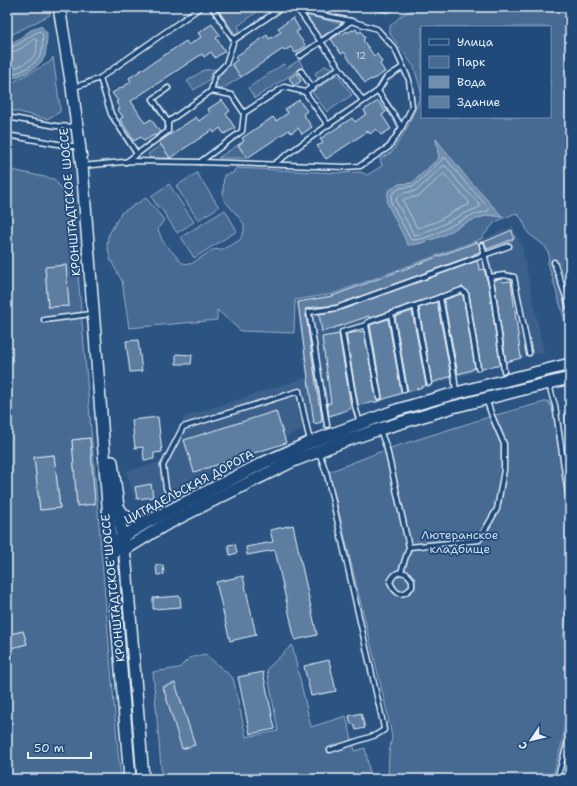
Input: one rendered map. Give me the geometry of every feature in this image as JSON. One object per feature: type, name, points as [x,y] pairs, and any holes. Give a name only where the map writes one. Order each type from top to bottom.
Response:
[{"type":"main road","name":"КРОНШТАДТСКОЕ ШОССЕ","points":[[59,7],[72,87],[82,166],[130,779]]},
{"type":"main road","name":"ЦИТАДЕЛЬСКАЯ ДОРОГА","points":[[112,550],[122,537],[148,521],[257,466],[311,442],[397,410],[456,393],[570,364]]},
{"type":"main road","name":"ЦИТАДЕЛЬСКАЯ ДОРОГА","points":[[124,550],[163,526],[292,461],[380,429],[486,398],[570,378]]},
{"type":"main road","name":"КРОНШТАДТСКОЕ ШОССЕ","points":[[100,396],[108,438],[124,550],[143,779]]},
{"type":"main road","points":[[118,507],[129,520],[148,521]]},
{"type":"main road","points":[[112,550],[124,550]]},
{"type":"lane","points":[[72,87],[100,78],[201,7]]},
{"type":"lane","points":[[212,7],[234,40]]},
{"type":"lane","points":[[82,166],[125,162],[200,162],[345,167],[360,166],[389,147],[402,127],[412,106],[409,80],[395,49],[377,29],[351,21],[283,7],[234,40],[226,64],[215,75],[211,90],[168,122]]},
{"type":"lane","points":[[299,11],[363,101]]},
{"type":"lane","points":[[300,56],[351,21]]},
{"type":"lane","points":[[273,164],[378,91],[386,78],[403,67]]},
{"type":"lane","points":[[305,92],[339,68]]},
{"type":"lane","points":[[301,71],[312,87]]},
{"type":"lane","points":[[100,78],[111,114],[137,154]]},
{"type":"lane","points":[[244,113],[284,87],[305,92],[328,125]]},
{"type":"lane","points":[[125,162],[168,131],[168,122],[153,99],[168,88]]},
{"type":"lane","points":[[200,162],[242,131],[244,113],[232,95],[211,90]]},
{"type":"lane","points":[[378,91],[402,127]]},
{"type":"lane","points":[[7,117],[56,126],[77,127]]},
{"type":"lane","points":[[7,135],[69,146],[80,146]]},
{"type":"lane","points":[[482,246],[490,277],[504,371]]},
{"type":"lane","points":[[327,425],[309,312],[337,308],[509,246]]},
{"type":"lane","points":[[554,262],[570,309]]},
{"type":"lane","points":[[490,277],[504,275],[514,277],[530,354]]},
{"type":"lane","points":[[360,423],[355,406],[342,332],[366,325],[368,322],[462,290],[466,294],[478,368]]},
{"type":"lane","points":[[440,298],[456,393]]},
{"type":"lane","points":[[415,306],[429,383]]},
{"type":"lane","points":[[44,320],[94,313]]},
{"type":"lane","points":[[391,314],[404,390]]},
{"type":"lane","points":[[366,325],[379,397]]},
{"type":"lane","points":[[549,384],[554,405],[570,508]]},
{"type":"lane","points":[[170,495],[166,488],[163,466],[184,427],[299,390],[311,442]]},
{"type":"lane","points":[[409,547],[479,540],[496,509],[504,470],[504,444],[486,398]]},
{"type":"lane","points":[[380,429],[387,448],[409,547],[402,572]]},
{"type":"lane","points":[[318,451],[327,475],[384,730],[376,735],[330,750]]},
{"type":"lane","points":[[402,572],[407,574],[412,580],[412,587],[407,593],[400,594],[394,590],[390,582],[393,576],[402,572]]},
{"type":"lane","points":[[557,779],[569,738],[570,727]]},
{"type":"shaded area","points":[[513,226],[522,247],[544,352],[351,410],[313,425],[156,498],[136,501],[126,471],[162,462],[168,458],[184,417],[307,377],[295,300],[332,294]]},
{"type":"green space","points":[[7,7],[49,7],[50,15],[7,37]]},
{"type":"green space","points":[[216,7],[274,8],[268,13],[261,9],[238,26],[240,31],[236,35]]},
{"type":"green space","points":[[418,7],[570,7],[570,338],[548,263],[549,255],[546,247],[528,233],[522,219],[516,213],[495,222],[481,239],[332,294],[295,300],[294,333],[241,331],[217,310],[217,320],[129,328],[122,281],[111,261],[107,245],[108,236],[121,213],[146,198],[164,220],[158,229],[162,240],[182,263],[191,264],[212,250],[223,249],[240,240],[244,231],[244,224],[224,200],[223,192],[224,175],[233,173],[236,168],[337,173],[361,172],[367,175],[382,166],[380,159],[392,152],[406,130],[417,105],[421,91],[414,67],[390,34],[390,26],[402,15]],"holes":[[[436,140],[502,217],[488,215],[467,222],[442,236],[418,244],[399,184],[412,183],[439,158]]]},
{"type":"green space","points":[[306,15],[342,24],[321,37]]},
{"type":"green space","points":[[53,57],[60,112],[47,119],[7,109],[7,82],[13,82],[50,62]]},
{"type":"green space","points":[[299,60],[303,67],[255,98],[248,88],[283,64],[287,68]]},
{"type":"green space","points":[[232,64],[241,77],[222,89],[217,88],[216,82],[225,68]]},
{"type":"green space","points":[[325,66],[333,68],[318,79],[315,73]]},
{"type":"green space","points":[[218,69],[211,74],[209,80],[194,90],[187,81],[204,70]]},
{"type":"green space","points":[[337,74],[352,95],[327,112],[312,92]]},
{"type":"green space","points":[[161,145],[170,158],[150,158],[148,154]]},
{"type":"green space","points":[[238,145],[247,158],[218,158]]},
{"type":"green space","points":[[7,169],[54,179],[72,202],[121,779],[7,779],[7,649],[27,644],[23,631],[7,635]],"holes":[[[45,267],[69,306],[48,307]],[[90,438],[95,504],[77,505],[72,440]],[[54,455],[60,508],[40,510],[34,457]]]},
{"type":"green space","points":[[197,173],[219,207],[198,220],[176,186]]},
{"type":"green space","points":[[169,184],[194,222],[177,233],[161,208],[159,209],[151,196]]},
{"type":"green space","points":[[225,210],[237,231],[194,258],[181,237]]},
{"type":"green space","name":"Лютеранское кладбище","points":[[548,401],[551,406],[555,405],[570,517],[570,583],[563,639],[570,638],[570,673],[563,739],[552,779],[388,779],[389,753],[392,737],[329,472],[387,449],[492,416]]},
{"type":"green space","points":[[570,409],[570,464],[564,411]]},
{"type":"green space","points":[[292,645],[311,727],[346,716],[355,751],[365,748],[371,779],[162,779],[153,672],[179,668],[189,658],[205,654],[233,678],[246,737],[278,731],[267,669]]},
{"type":"green space","points":[[570,756],[570,779],[564,779]]},
{"type":"water","points":[[361,7],[402,7],[387,13]]},
{"type":"water","points":[[41,26],[47,33],[45,56],[39,65],[29,72],[7,79],[7,45],[31,30]]},
{"type":"water","points":[[436,139],[467,178],[503,217],[488,215],[467,222],[442,236],[418,244],[408,245],[387,203],[388,191],[399,184],[412,183],[439,158]]},
{"type":"building","points":[[293,18],[300,30],[296,32],[306,46],[295,53],[291,47],[284,51],[283,49],[241,77],[232,64],[237,60],[235,57],[267,35],[269,39],[281,32],[278,28]]},
{"type":"building","points":[[212,24],[220,35],[216,38],[225,51],[215,58],[211,52],[204,57],[202,54],[131,101],[145,123],[151,119],[160,132],[144,141],[141,137],[134,141],[120,119],[123,117],[118,110],[120,109],[116,102],[118,101],[112,93],[131,82],[129,78],[186,41],[189,45],[201,37],[198,33]]},
{"type":"building","points":[[356,29],[358,33],[361,31],[365,38],[363,40],[374,56],[377,54],[382,62],[380,64],[385,72],[365,83],[344,52],[341,54],[331,39],[340,33],[341,35],[347,31],[348,33]]},
{"type":"building","points":[[297,73],[301,81],[294,86],[289,78]]},
{"type":"building","points":[[222,100],[230,111],[226,114],[235,128],[224,134],[220,128],[214,133],[212,130],[170,158],[159,142],[196,117],[199,121],[210,113],[208,109]]},
{"type":"building","points":[[299,100],[307,111],[303,114],[312,127],[302,134],[298,128],[291,133],[289,130],[247,158],[238,145],[244,141],[242,138],[273,117],[276,121],[288,113],[285,109]]},
{"type":"building","points":[[378,101],[386,112],[382,115],[391,129],[381,135],[376,129],[370,134],[368,131],[326,159],[317,146],[323,143],[320,139],[352,118],[355,122],[366,114],[364,110]]},
{"type":"building","points":[[512,230],[514,239],[487,249],[484,242]]},
{"type":"building","points":[[477,242],[479,244],[480,252],[474,255],[336,305],[318,306],[305,309],[322,418],[322,422],[314,424],[298,302],[332,296]]},
{"type":"building","points":[[477,261],[480,270],[484,269],[489,287],[500,364],[498,366],[481,368],[469,293],[462,287],[322,332],[319,314],[338,311]]},
{"type":"building","points":[[66,265],[69,306],[48,307],[45,267]]},
{"type":"building","points":[[502,279],[503,282],[511,281],[521,358],[506,362],[494,280]]},
{"type":"building","points":[[461,294],[463,296],[475,368],[458,374],[444,300]]},
{"type":"building","points":[[437,302],[451,376],[432,383],[419,308]]},
{"type":"building","points":[[412,311],[426,385],[408,392],[395,317]]},
{"type":"building","points":[[388,319],[402,393],[376,402],[358,405],[346,334],[364,331],[376,398],[377,400],[380,400],[382,399],[382,396],[370,325]]},
{"type":"building","points":[[339,334],[351,406],[350,409],[329,416],[327,403],[331,403],[322,337]]},
{"type":"building","points":[[138,340],[142,371],[130,372],[126,341]]},
{"type":"building","points":[[176,354],[192,355],[191,364],[176,364]]},
{"type":"building","points":[[276,411],[286,443],[194,472],[184,440]]},
{"type":"building","points":[[158,417],[162,452],[154,453],[154,459],[144,460],[143,447],[135,448],[132,420]]},
{"type":"building","points":[[90,438],[95,504],[77,506],[72,440]]},
{"type":"building","points":[[54,455],[60,508],[40,510],[34,457]]},
{"type":"building","points":[[151,484],[153,497],[137,499],[135,487]]},
{"type":"building","points":[[293,525],[317,635],[295,640],[275,550],[247,555],[246,547],[273,542],[270,530]]},
{"type":"building","points":[[235,544],[237,553],[230,555],[228,545]]},
{"type":"building","points":[[156,565],[163,565],[164,574],[157,575]]},
{"type":"building","points":[[243,576],[256,635],[230,641],[216,582]]},
{"type":"building","points":[[180,596],[181,607],[153,609],[153,598]]},
{"type":"building","points":[[23,631],[27,644],[7,649],[7,635]]},
{"type":"building","points":[[329,660],[336,691],[311,696],[304,666]]},
{"type":"building","points":[[263,672],[275,729],[250,734],[238,677]]},
{"type":"building","points":[[175,683],[195,745],[182,749],[163,687]]},
{"type":"building","points":[[361,713],[365,728],[356,730],[354,724],[351,724],[349,716]]}]
